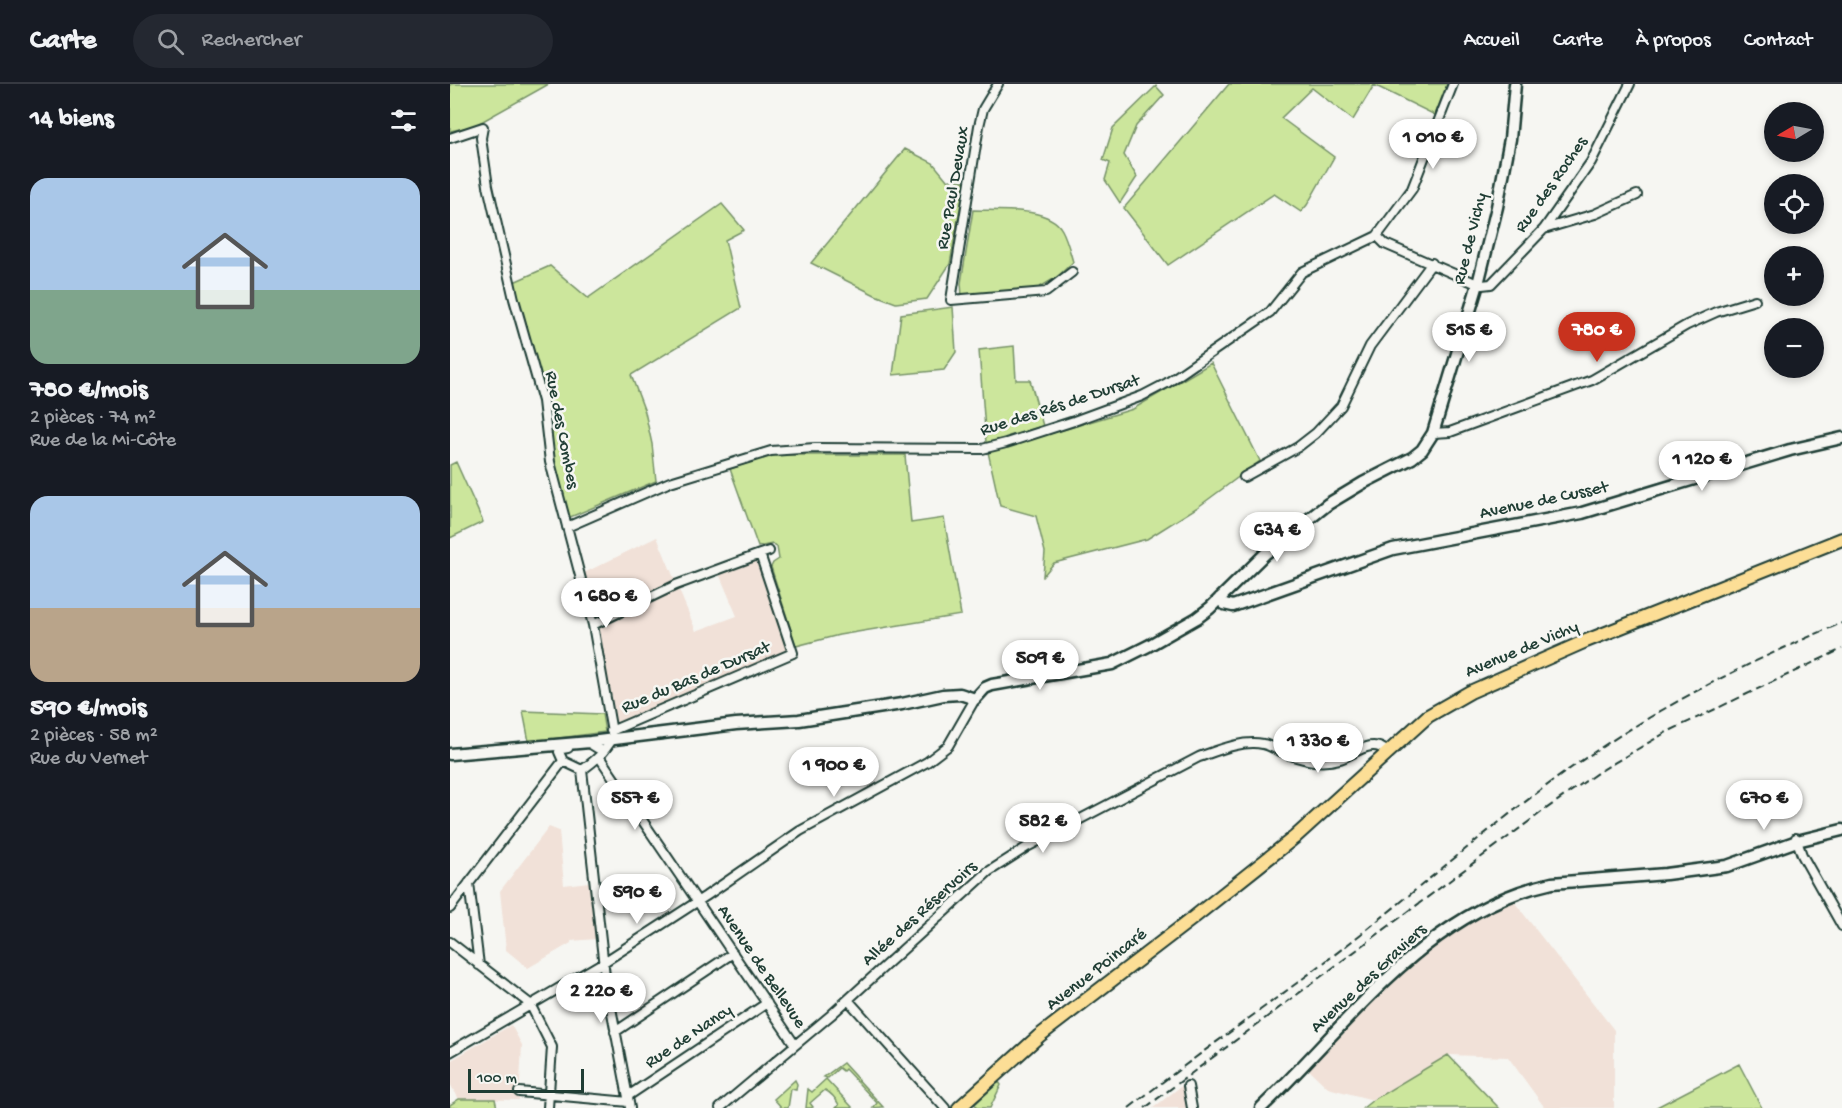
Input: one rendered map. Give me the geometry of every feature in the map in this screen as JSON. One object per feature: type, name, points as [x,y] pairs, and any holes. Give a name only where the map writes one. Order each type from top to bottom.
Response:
[{"type":"main road","name":"Rue de Vichy","points":[[1433,433],[1478,284],[1506,161],[1515,84]]},
{"type":"main road","points":[[450,754],[603,745],[760,722],[832,715],[943,695],[960,694],[975,699],[985,687],[992,685],[1095,668],[1125,659],[1197,618],[1273,547],[1320,511],[1363,483],[1412,458],[1422,450],[1433,433]]},
{"type":"main road","name":"Avenue de Cusset","points":[[1249,601],[1392,549],[1582,513],[1790,450],[1842,438]]},
{"type":"main road","name":"Avenue de Vichy","points":[[1260,865],[1428,716],[1470,692],[1586,641],[1842,538]]},
{"type":"main road","points":[[1232,587],[1249,601]]},
{"type":"main road","points":[[1220,598],[1224,603],[1233,606],[1249,601]]},
{"type":"main road","points":[[489,752],[561,757],[603,745]]},
{"type":"main road","name":"Avenue des Graviers","points":[[1261,1108],[1359,1006],[1405,963],[1438,936],[1473,913],[1512,894],[1552,883],[1666,874],[1727,866],[1796,839]]},
{"type":"main road","name":"Avenue Poincaré","points":[[959,1108],[1039,1036],[1260,865]]},
{"type":"street","name":"Rue Paul Devaux","points":[[998,84],[983,109],[979,126],[951,300],[1046,292],[1072,272]]},
{"type":"street","points":[[1453,84],[1412,189],[1377,236],[1385,244],[1478,284]]},
{"type":"street","name":"Rue des Roches","points":[[1478,284],[1491,284],[1544,229],[1591,162],[1630,84]]},
{"type":"street","name":"Rue des Combes","points":[[450,138],[483,128],[481,138],[488,186],[514,299],[543,401],[550,462],[592,625],[603,745]]},
{"type":"street","points":[[1544,229],[1595,214],[1637,195]]},
{"type":"street","name":"Rue des Rés de Dursat","points":[[567,527],[670,482],[771,451],[815,448],[982,449],[1074,421],[1142,396],[1167,383],[1270,312],[1302,272],[1377,236]]},
{"type":"street","points":[[1244,477],[1298,447],[1316,433],[1341,406],[1380,330],[1432,263]]},
{"type":"street","points":[[1433,433],[1450,432],[1592,380],[1688,325],[1716,312],[1755,300]]},
{"type":"street","points":[[592,625],[676,585],[769,551]]},
{"type":"street","name":"Rue du Bas de Dursat","points":[[582,770],[603,745],[793,653],[760,554]]},
{"type":"street","points":[[450,1052],[604,962],[698,902],[800,831],[939,754],[956,734],[975,699]]},
{"type":"street","name":"Allée des Réservoirs","points":[[720,1108],[848,1000],[988,873],[1027,847],[1199,756],[1241,744],[1263,744],[1299,758],[1323,762],[1340,759],[1365,747],[1377,746],[1387,752]]},
{"type":"street","name":"Avenue de Bellevue","points":[[603,745],[698,902],[795,1045]]},
{"type":"street","points":[[450,908],[561,757],[582,770],[604,976],[629,1102],[519,1092]]},
{"type":"street","points":[[1796,839],[1802,855],[1842,926]]},
{"type":"street","points":[[469,883],[479,965]]},
{"type":"street","points":[[450,942],[530,1004],[552,1047],[548,1108]]},
{"type":"street","points":[[615,1032],[733,953]]},
{"type":"street","points":[[848,1000],[945,1108]]},
{"type":"street","name":"Rue de Nancy","points":[[629,1102],[767,1003]]},
{"type":"street","points":[[1188,1086],[1192,1108]]},
{"type":"shaded area","points":[[657,537],[696,631],[737,616],[717,569],[760,554],[793,653],[611,731],[580,575]]},
{"type":"shaded area","points":[[549,827],[559,831],[564,885],[589,882],[596,939],[571,941],[528,968],[506,950],[500,891]]},
{"type":"shaded area","points":[[1512,899],[1614,1030],[1614,1108],[1545,1108],[1508,1057],[1448,1055],[1373,1100],[1328,1088],[1307,1068],[1395,975],[1466,922]]},
{"type":"shaded area","points":[[511,1025],[522,1045],[519,1100],[459,1099],[450,1084],[450,1061]]},
{"type":"shaded area","points":[[1184,1084],[1189,1108],[1153,1108]]},
{"type":"green space","points":[[450,84],[549,84],[474,126],[450,131]]},
{"type":"green space","points":[[1229,84],[1447,84],[1435,115],[1374,85],[1353,120],[1312,88],[1281,118],[1334,157],[1307,205],[1301,212],[1274,194],[1168,265],[1124,208]]},
{"type":"green space","points":[[1156,86],[1164,95],[1136,126],[1124,155],[1137,177],[1120,203],[1105,180],[1110,163],[1103,160],[1113,128]]},
{"type":"green space","points":[[905,149],[933,163],[947,180],[965,181],[950,264],[927,299],[896,303],[811,263]]},
{"type":"green space","points":[[722,204],[744,230],[725,240],[741,308],[631,375],[645,412],[652,444],[656,481],[568,518],[553,464],[548,423],[514,282],[550,266],[588,298]]},
{"type":"green space","points":[[973,210],[1022,211],[1046,217],[1062,230],[1073,262],[1057,277],[1035,290],[962,296],[961,283]]},
{"type":"green space","points":[[953,307],[956,352],[944,370],[893,375],[901,314]]},
{"type":"green space","points":[[1014,346],[1016,380],[1030,380],[1043,426],[1009,436],[1012,445],[1133,409],[1211,363],[1260,461],[1198,507],[1147,539],[1054,563],[1043,576],[1045,552],[1036,516],[1000,506],[986,443],[979,350]]},
{"type":"green space","points":[[772,455],[905,455],[911,523],[944,518],[961,615],[839,635],[796,646],[771,567],[779,559],[777,547],[772,544],[758,547],[730,469]]},
{"type":"green space","points":[[456,462],[483,522],[450,538],[450,465]]},
{"type":"green space","points":[[523,711],[602,714],[605,732],[529,742]]},
{"type":"green space","points":[[1448,1055],[1499,1108],[1363,1108],[1373,1100]]},
{"type":"green space","points":[[843,1063],[883,1107],[873,1108],[877,1103],[845,1069],[843,1071],[839,1068],[828,1078],[824,1077]]},
{"type":"green space","points":[[1739,1064],[1762,1108],[1655,1108]]},
{"type":"green space","points":[[826,1079],[853,1108],[836,1108],[838,1103],[825,1090],[810,1103],[813,1107],[806,1108],[808,1089],[812,1092]]},
{"type":"green space","points":[[795,1080],[796,1090],[791,1089],[788,1108],[782,1108],[774,1099]]},
{"type":"green space","points":[[999,1082],[1001,1085],[990,1108],[976,1108],[975,1104]]},
{"type":"green space","points":[[459,1099],[495,1099],[497,1108],[450,1108],[450,1105]]},
{"type":"railway","points":[[1129,1108],[1347,945],[1490,829],[1578,763],[1641,722],[1706,686],[1842,623]]},
{"type":"railway","points":[[1145,1108],[1597,773],[1665,733],[1842,649]]}]
